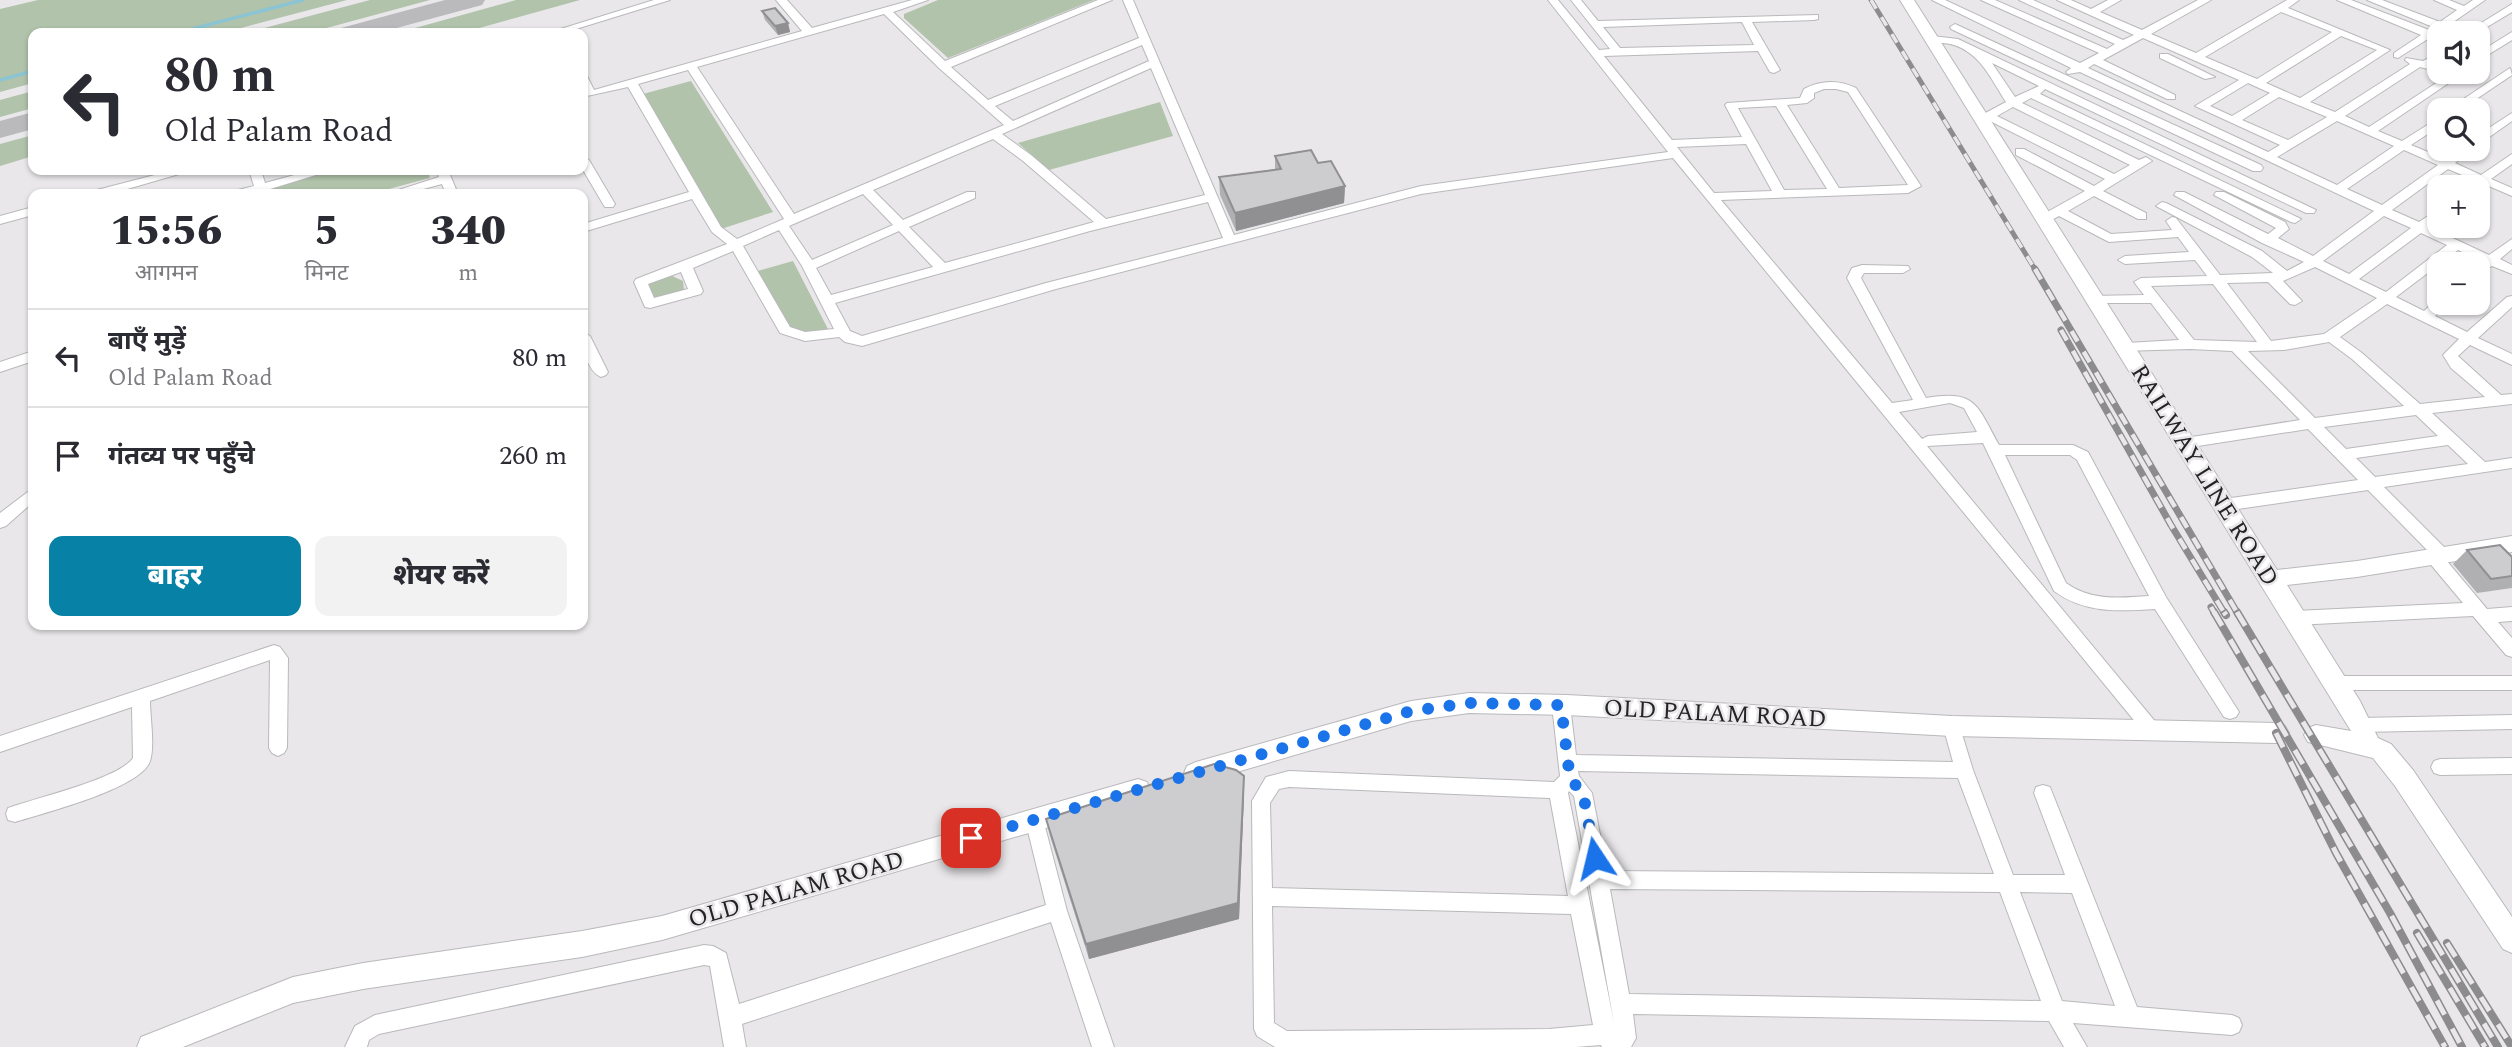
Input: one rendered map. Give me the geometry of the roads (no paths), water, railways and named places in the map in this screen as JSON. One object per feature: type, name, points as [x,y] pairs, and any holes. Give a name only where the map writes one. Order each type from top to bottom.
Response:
[{"type":"street","points":[[570,28],[665,0]]},
{"type":"street","points":[[781,0],[810,33]]},
{"type":"street","points":[[588,95],[923,0]]},
{"type":"street","points":[[943,66],[1107,0]]},
{"type":"street","points":[[1128,0],[1230,240]]},
{"type":"street","points":[[1553,0],[1711,197],[2152,730]]},
{"type":"street","points":[[1576,0],[1617,51]]},
{"type":"street","name":"RAILWAY LINE ROAD","points":[[1907,0],[2052,215],[2095,299],[2336,683],[2365,735],[2404,778],[2512,940]]},
{"type":"street","points":[[1937,0],[2268,158],[2475,252]]},
{"type":"street","points":[[1958,0],[2099,58]]},
{"type":"street","points":[[1986,0],[2099,58],[2177,94]]},
{"type":"street","points":[[2024,0],[2131,39],[2196,58],[2447,164],[2464,175]]},
{"type":"street","points":[[2091,13],[2116,0]]},
{"type":"street","points":[[1985,118],[2206,0]]},
{"type":"street","points":[[2196,58],[2294,0]]},
{"type":"street","points":[[2342,0],[2427,33]]},
{"type":"street","points":[[2371,0],[2428,21]]},
{"type":"street","points":[[2439,0],[2472,4],[2512,23]]},
{"type":"street","points":[[2067,1],[2131,39],[2209,77]]},
{"type":"street","points":[[2448,21],[2472,4]]},
{"type":"street","points":[[2490,21],[2512,7]]},
{"type":"street","points":[[2280,8],[2427,66]]},
{"type":"street","points":[[887,12],[943,66],[1010,124]]},
{"type":"street","points":[[1595,24],[1814,17]]},
{"type":"street","points":[[1745,19],[1774,70]]},
{"type":"street","points":[[1955,27],[2258,169]]},
{"type":"street","points":[[2289,145],[2201,106],[2251,82],[2340,32]]},
{"type":"street","points":[[2398,55],[2427,35]]},
{"type":"street","points":[[2490,49],[2512,35]]},
{"type":"street","points":[[1932,39],[1950,40],[1979,53],[2310,210]]},
{"type":"street","points":[[986,105],[1144,40]]},
{"type":"street","points":[[1596,54],[1617,51],[1761,48]]},
{"type":"street","points":[[2301,102],[2385,50]]},
{"type":"street","points":[[1979,53],[2013,103],[2139,165]]},
{"type":"street","points":[[2268,158],[2427,62]]},
{"type":"street","points":[[686,268],[735,244],[1154,63]]},
{"type":"street","points":[[691,67],[786,222],[842,331],[856,341],[869,340],[1051,286],[1422,190],[1672,149],[1748,140]]},
{"type":"street","points":[[2471,98],[2510,71]]},
{"type":"street","points":[[631,82],[716,229],[735,244],[788,333],[806,337],[842,331]]},
{"type":"street","points":[[2370,131],[2434,84]]},
{"type":"street","points":[[1711,197],[1908,189],[1915,186],[1850,88],[1816,87],[1809,89],[1805,101],[1731,105],[1779,194]]},
{"type":"street","points":[[2233,120],[2278,93]]},
{"type":"street","points":[[2031,94],[2295,219]]},
{"type":"street","points":[[1780,103],[1835,192]]},
{"type":"street","points":[[2490,132],[2512,116]]},
{"type":"street","points":[[1985,118],[2115,179]]},
{"type":"street","points":[[2052,215],[2202,127]]},
{"type":"street","points":[[2339,189],[2427,129]]},
{"type":"street","points":[[993,134],[1104,224]]},
{"type":"street","points":[[2020,152],[2142,216]]},
{"type":"street","points":[[2488,175],[2512,158]]},
{"type":"street","points":[[2142,282],[2286,277],[2313,262],[2451,161]]},
{"type":"street","points":[[588,168],[609,204]]},
{"type":"street","points":[[116,189],[168,175]]},
{"type":"street","points":[[267,189],[311,175]]},
{"type":"street","points":[[405,189],[441,175]]},
{"type":"street","points":[[2196,183],[2281,225],[2283,229],[2267,240]]},
{"type":"street","points":[[2490,186],[2511,191]]},
{"type":"street","points":[[865,189],[943,269]]},
{"type":"street","points":[[588,226],[696,194]]},
{"type":"street","points":[[809,266],[971,195]]},
{"type":"street","points":[[2180,195],[2512,360]]},
{"type":"street","points":[[826,301],[1124,218],[1212,197]]},
{"type":"street","points":[[2162,206],[2264,257],[2286,277]]},
{"type":"street","points":[[0,220],[28,212]]},
{"type":"street","points":[[2052,215],[2109,238],[2180,233]]},
{"type":"street","points":[[2172,221],[2196,256],[2267,345]]},
{"type":"street","points":[[2349,280],[2427,222]]},
{"type":"street","points":[[2109,238],[2190,344]]},
{"type":"street","points":[[2512,243],[2490,259],[2512,270]]},
{"type":"street","points":[[2126,348],[2190,344],[2236,347],[2316,341],[2331,337],[2457,244]]},
{"type":"street","points":[[2125,260],[2196,256]]},
{"type":"street","points":[[1903,269],[1861,269],[1854,278],[1922,404]]},
{"type":"street","points":[[2270,277],[2295,301]]},
{"type":"street","points":[[2095,299],[2154,299]]},
{"type":"street","points":[[2496,399],[2451,358],[2452,352],[2512,300]]},
{"type":"street","points":[[2331,337],[2357,356],[2482,468]]},
{"type":"street","points":[[588,346],[601,372]]},
{"type":"street","points":[[2236,347],[2438,556],[2480,613],[2512,650]]},
{"type":"street","points":[[0,367],[28,358]]},
{"type":"street","points":[[1889,409],[1951,398],[1962,400],[1971,407],[2058,583],[2066,592],[2081,600],[2096,603],[2160,602]]},
{"type":"street","points":[[2185,443],[2417,409],[2512,399]]},
{"type":"street","points":[[2343,455],[2451,439]]},
{"type":"street","points":[[1928,440],[2073,450],[2084,456],[2160,602],[2230,712]]},
{"type":"street","points":[[2224,505],[2512,463]]},
{"type":"street","points":[[0,522],[28,498]]},
{"type":"street","points":[[2270,579],[2512,544]]},
{"type":"street","points":[[2295,618],[2512,614]]},
{"type":"street","points":[[0,744],[274,652],[279,658],[278,748]]},
{"type":"street","points":[[2336,683],[2512,683]]},
{"type":"street","points":[[15,814],[117,780],[137,768],[142,759],[141,696]]},
{"type":"street","name":"OLD PALAM ROAD","points":[[151,1047],[293,990],[363,976],[582,944],[662,929],[1411,711],[1469,703],[1561,705],[1952,726],[2277,733]]},
{"type":"street","points":[[1561,705],[1566,777],[1579,905],[1605,1034],[1616,1043],[1625,1038],[1583,793],[1566,777]]},
{"type":"street","points":[[2316,735],[2365,735],[2512,722]]},
{"type":"street","points":[[1952,726],[1964,770],[2055,1011],[2076,1047]]},
{"type":"street","points":[[2440,767],[2512,766]]},
{"type":"street","points":[[1605,1034],[1549,1039],[1285,1041],[1264,1030],[1261,801],[1273,783],[1289,779],[1964,770]]},
{"type":"street","points":[[2043,793],[2130,1017]]},
{"type":"street","points":[[1034,819],[1058,911],[1103,1047]]},
{"type":"street","points":[[1598,880],[2078,884]]},
{"type":"street","points":[[1261,897],[1579,905]]},
{"type":"street","points":[[731,1017],[1058,911]]},
{"type":"street","points":[[356,1047],[362,1033],[375,1024],[704,955],[719,960],[735,1047]]},
{"type":"street","points":[[1620,1004],[2055,1011],[2232,1025]]},
{"type":"waterway","points":[[196,28],[303,0]]},
{"type":"waterway","points":[[0,80],[28,72]]},
{"type":"railway","points":[[1871,0],[2036,271]]},
{"type":"railway","points":[[2035,269],[2238,614]]},
{"type":"railway","points":[[2061,330],[2171,525],[2225,614]]},
{"type":"railway","points":[[2211,607],[2215,614]]},
{"type":"railway","points":[[2214,612],[2390,913],[2462,1047]]},
{"type":"railway","points":[[2237,612],[2498,1047]]},
{"type":"railway","points":[[2276,733],[2336,853],[2445,1047]]},
{"type":"railway","points":[[2417,933],[2485,1047]]},
{"type":"railway","points":[[2447,943],[2512,1047]]}]
